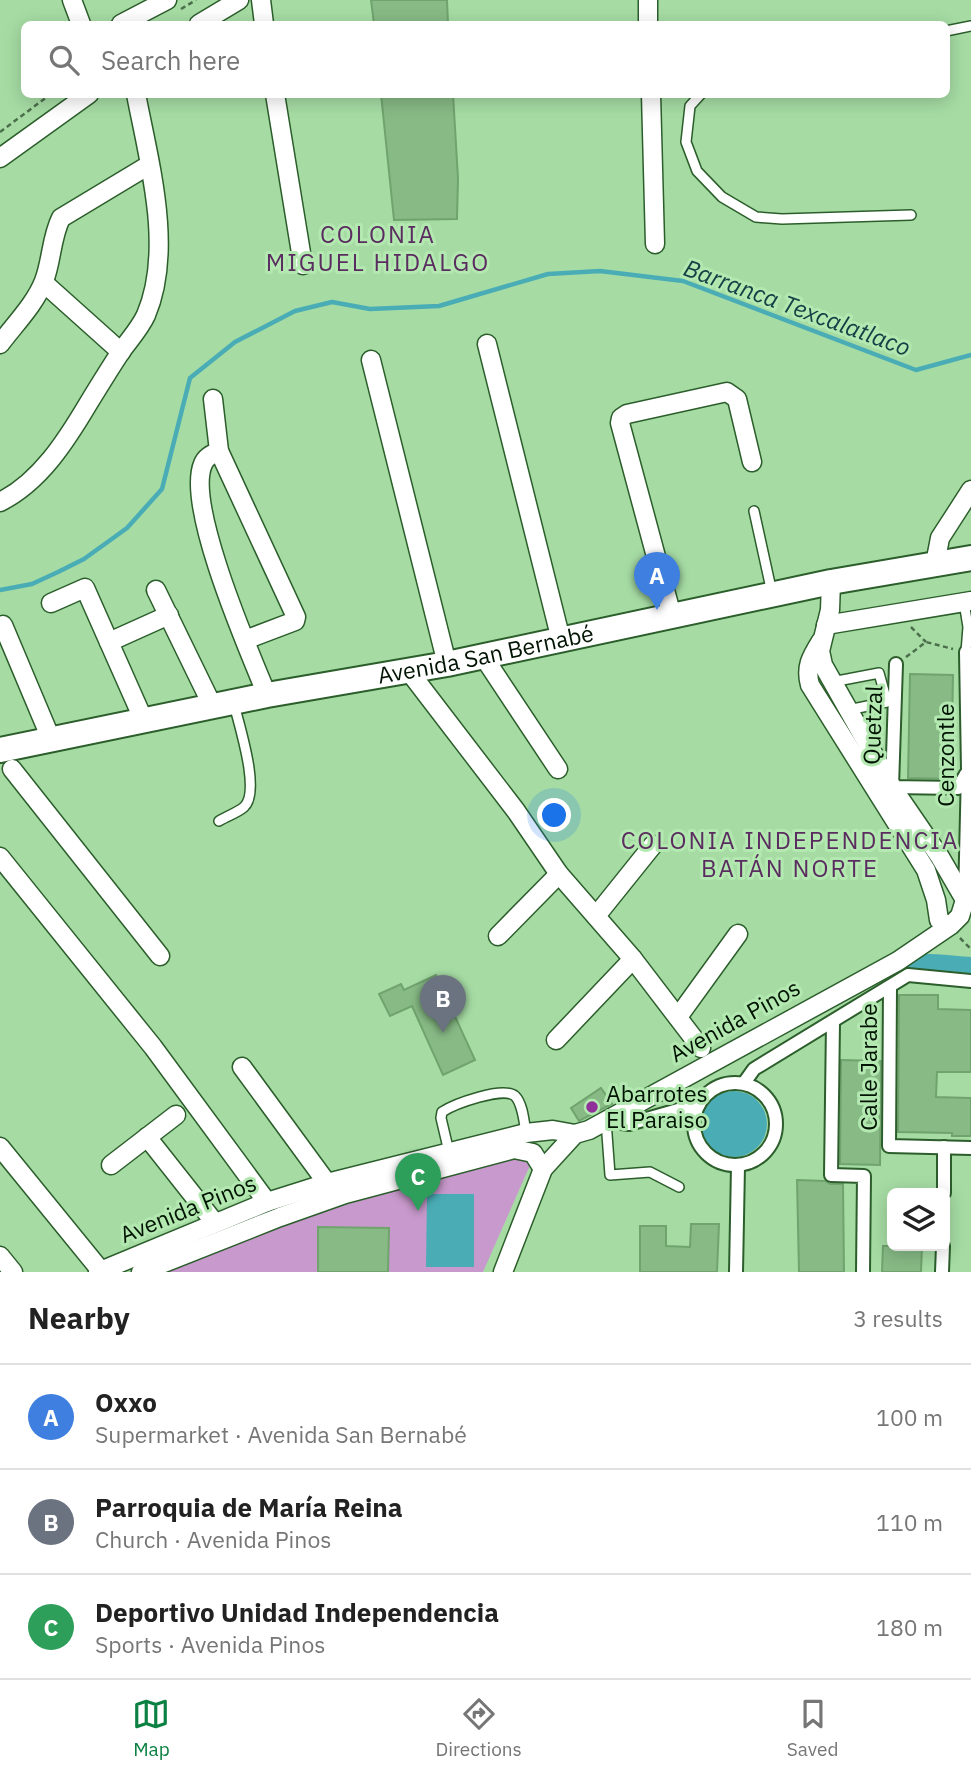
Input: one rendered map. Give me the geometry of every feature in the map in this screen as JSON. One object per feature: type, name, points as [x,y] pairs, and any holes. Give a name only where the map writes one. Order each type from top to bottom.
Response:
[{"type":"main road","name":"Avenida San Bernabé","points":[[5,761],[51,740],[267,695],[447,664],[831,582],[971,558]]},
{"type":"street","points":[[72,0],[80,21]]},
{"type":"street","points":[[127,21],[167,0]]},
{"type":"street","points":[[205,21],[239,0]]},
{"type":"street","points":[[261,0],[264,21]]},
{"type":"street","points":[[648,0],[648,21]]},
{"type":"street","points":[[0,158],[83,98]]},
{"type":"street","points":[[0,502],[14,495],[41,471],[74,427],[145,317],[152,296],[159,242],[137,98]]},
{"type":"street","points":[[276,98],[303,265]]},
{"type":"street","points":[[651,98],[655,244]]},
{"type":"street","points":[[0,344],[44,282],[54,232],[61,218],[149,165]]},
{"type":"street","points":[[44,282],[121,352]]},
{"type":"street","points":[[487,344],[561,640]]},
{"type":"street","points":[[371,360],[447,664]]},
{"type":"street","points":[[672,615],[621,418],[626,414],[727,392],[737,399],[752,461]]},
{"type":"street","points":[[213,399],[219,451],[296,612],[295,621],[245,640]]},
{"type":"street","points":[[219,451],[208,456],[203,462],[200,475],[209,538],[220,576],[267,695]]},
{"type":"street","points":[[936,564],[940,538],[971,491]]},
{"type":"street","points":[[824,632],[806,672],[810,685],[926,870],[936,900],[939,920],[961,915],[940,857],[892,787],[831,682],[821,658],[830,610],[831,582]]},
{"type":"street","points":[[51,603],[85,588],[144,721]]},
{"type":"street","points":[[156,590],[223,705]]},
{"type":"street","points":[[824,632],[968,601]]},
{"type":"street","points":[[109,642],[169,615]]},
{"type":"street","points":[[3,625],[51,740]]},
{"type":"street","name":"Cenzontle","points":[[961,915],[970,770],[969,652]]},
{"type":"street","points":[[483,656],[558,769]]},
{"type":"street","name":"Quetzal","points":[[892,787],[896,664]]},
{"type":"street","points":[[408,670],[516,811],[559,874],[633,959],[701,1048]]},
{"type":"street","points":[[5,761],[160,956]]},
{"type":"street","points":[[892,787],[958,788],[970,770]]},
{"type":"street","points":[[597,916],[653,845]]},
{"type":"street","points":[[0,857],[153,1047],[267,1202]]},
{"type":"street","points":[[498,936],[559,874]]},
{"type":"street","name":"Avenida Pinos","points":[[100,1271],[267,1202],[327,1183],[526,1133],[553,1130],[575,1134],[589,1130],[898,961],[961,915]]},
{"type":"street","points":[[678,1017],[738,934]]},
{"type":"street","points":[[556,1041],[633,959]]},
{"type":"street","points":[[744,1083],[754,1069],[908,975],[971,981]]},
{"type":"street","name":"Calle Jarabe","points":[[890,988],[889,1146],[944,1147]]},
{"type":"street","points":[[834,1022],[831,1175],[864,1176],[863,1272]]},
{"type":"street","points":[[242,1067],[327,1183]]},
{"type":"street","points":[[726,1083],[744,1083],[762,1092],[774,1108],[777,1127],[771,1146],[757,1160],[738,1166],[716,1161],[700,1146],[694,1125],[699,1104],[710,1091],[726,1083]]},
{"type":"street","points":[[606,1121],[629,1124],[699,1104]]},
{"type":"street","points":[[111,1166],[176,1115]]},
{"type":"street","points":[[503,1272],[543,1169],[575,1134]]},
{"type":"street","points":[[147,1137],[215,1223]]},
{"type":"street","points":[[0,1147],[100,1271]]},
{"type":"street","points":[[944,1188],[944,1147],[971,1148]]},
{"type":"street","name":"Avenida Pinos","points":[[141,1272],[280,1217],[345,1195],[514,1149],[533,1153],[543,1169]]},
{"type":"street","points":[[736,1272],[738,1166]]},
{"type":"street","points":[[942,1272],[943,1251]]},
{"type":"street","points":[[0,1256],[13,1272]]},
{"type":"lane","points":[[950,30],[971,26]]},
{"type":"lane","points":[[697,98],[690,106],[686,142],[697,171],[722,197],[756,217],[782,219],[911,215]]},
{"type":"lane","points":[[754,511],[773,595]]},
{"type":"lane","points":[[968,601],[969,652]]},
{"type":"lane","points":[[831,682],[879,673],[887,702],[848,710]]},
{"type":"lane","points":[[219,821],[245,806],[251,794],[250,778],[223,705]]},
{"type":"lane","points":[[449,1152],[442,1112],[498,1092],[509,1093],[518,1100],[526,1133]]},
{"type":"lane","points":[[606,1121],[610,1175],[650,1171],[679,1187]]},
{"type":"path","points":[[0,132],[46,98]]},
{"type":"path","points":[[896,664],[926,642],[969,652]]},
{"type":"shaded area","points":[[513,1158],[531,1163],[483,1272],[164,1272],[284,1223],[477,1166]]},
{"type":"water","points":[[728,1091],[740,1091],[758,1100],[765,1111],[765,1137],[758,1148],[747,1155],[728,1157],[715,1152],[706,1143],[701,1130],[701,1118],[706,1105],[715,1096]]},
{"type":"water","points":[[427,1194],[474,1194],[474,1267],[426,1267]]},
{"type":"building","points":[[371,0],[447,0],[448,21],[374,21]]},
{"type":"building","points":[[381,98],[453,98],[458,178],[457,219],[394,220]]},
{"type":"building","points":[[910,674],[953,675],[951,779],[908,778]]},
{"type":"building","points":[[436,975],[475,1060],[443,1075],[412,1006],[390,1016],[379,994],[401,984],[404,990]]},
{"type":"building","points":[[899,995],[938,995],[938,1009],[971,1010],[971,1072],[937,1072],[936,1097],[971,1098],[971,1136],[898,1132]]},
{"type":"building","points":[[841,1060],[881,1061],[880,1165],[840,1164]]},
{"type":"building","name":"Abarrotes El Paraiso","points":[[601,1088],[612,1104],[579,1121],[571,1108]]},
{"type":"building","points":[[797,1180],[843,1184],[844,1272],[799,1272]]},
{"type":"building","points":[[691,1224],[719,1224],[717,1272],[640,1272],[640,1226],[666,1226],[666,1246],[690,1247]]},
{"type":"building","points":[[318,1227],[389,1228],[388,1272],[318,1272]]},
{"type":"building","points":[[883,1246],[887,1246],[887,1251],[922,1251],[921,1272],[882,1272]]},
{"type":"waterway","name":"Barranca Texcalatlaco","points":[[0,590],[32,584],[58,572],[84,559],[127,528],[162,489],[190,378],[235,342],[295,311],[332,302],[370,309],[439,306],[548,274],[600,271],[683,281],[916,370],[971,355]]},
{"type":"waterway","points":[[892,969],[920,962],[971,965]]},
{"type":"place","name":"Oxxo","points":[[657,610]]},
{"type":"place","name":"Parroquia de María Reina","points":[[443,1033]]},
{"type":"place","name":"Abarrotes El Paraiso","points":[[592,1107]]},
{"type":"place","name":"Deportivo Unidad Independencia","points":[[418,1211]]},
{"type":"district","name":"COLONIA MIGUEL HIDALGO","points":[[378,249]]},
{"type":"district","name":"COLONIA INDEPENDENCIA BATÁN NORTE","points":[[790,855]]}]
